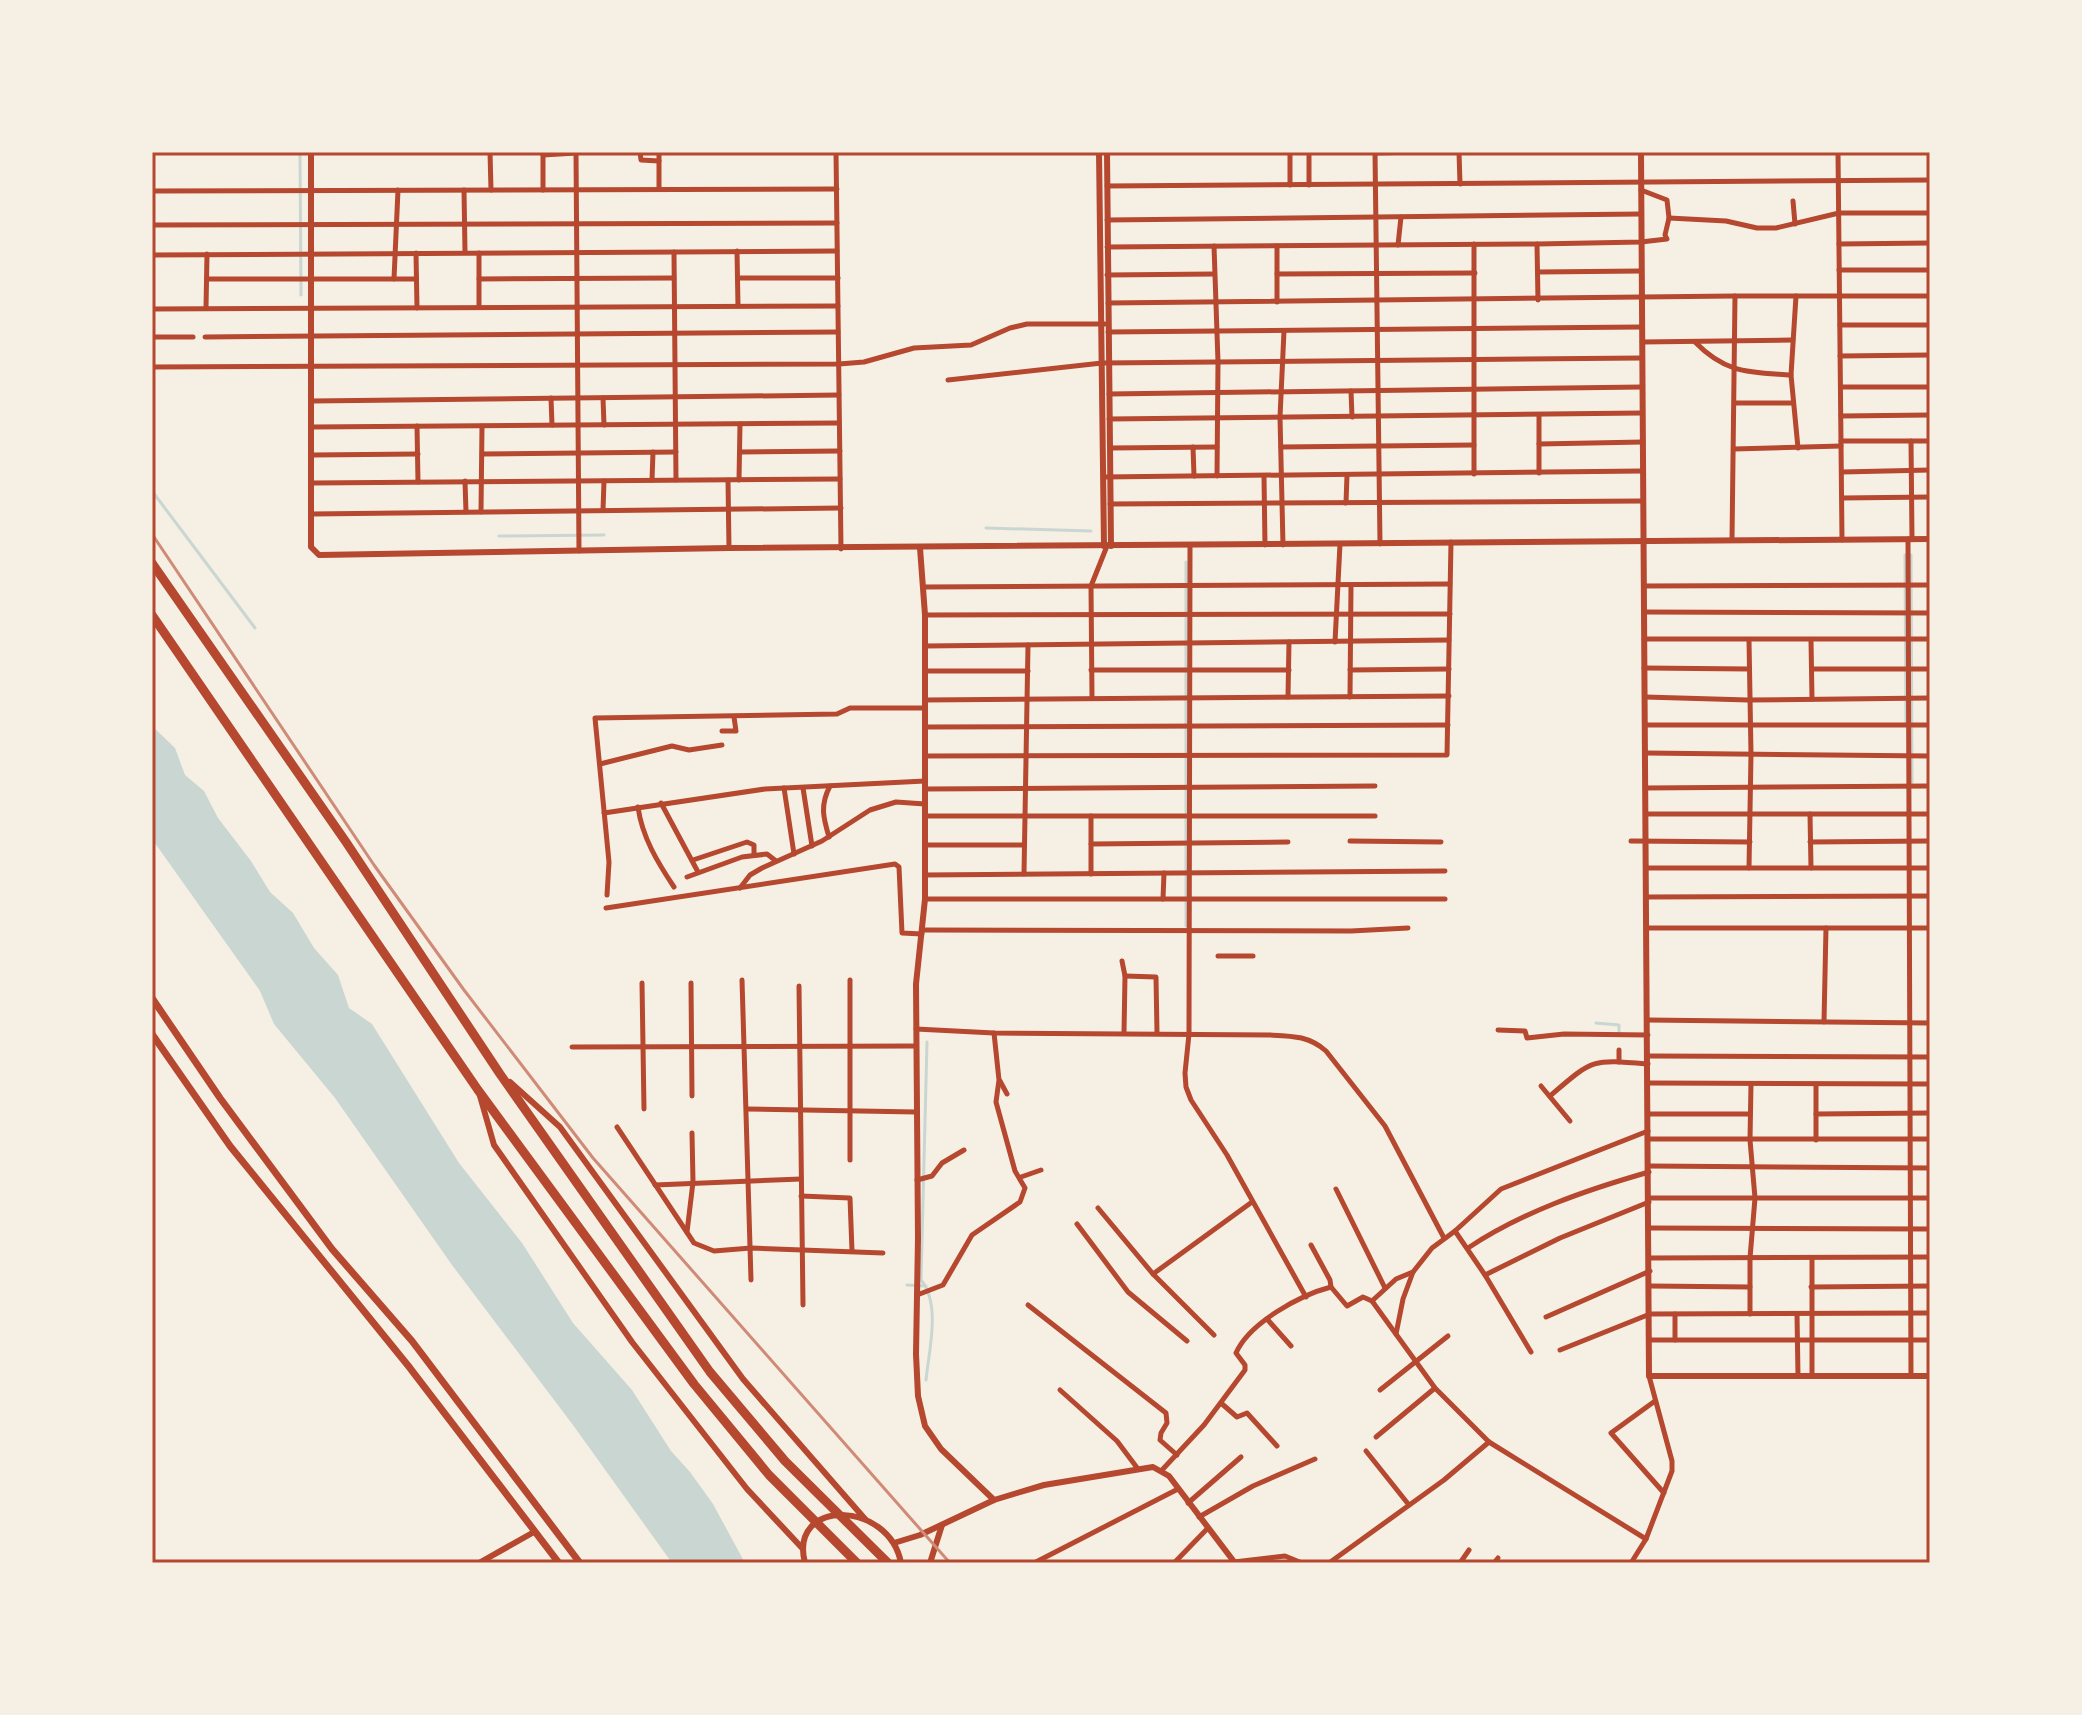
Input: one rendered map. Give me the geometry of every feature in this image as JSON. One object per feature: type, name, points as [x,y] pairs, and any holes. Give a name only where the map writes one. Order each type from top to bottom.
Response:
[{"type":"highway","points":[[152,563],[346,842],[500,1074],[710,1372],[785,1461],[888,1563]]},
{"type":"highway","points":[[152,615],[478,1090],[694,1384],[769,1475],[857,1563]]},
{"type":"main road","points":[[152,998],[220,1098],[332,1249],[424,1356],[580,1563]]},
{"type":"main road","points":[[152,1034],[230,1146],[410,1368],[559,1563]]},
{"type":"main road","points":[[410,1368],[424,1356]]},
{"type":"street","points":[[311,152],[311,547],[319,555],[729,548],[1930,539]]},
{"type":"street","points":[[490,152],[491,190]]},
{"type":"street","points":[[640,152],[641,160],[659,161]]},
{"type":"street","points":[[659,152],[659,189]]},
{"type":"street","points":[[836,152],[841,549]]},
{"type":"street","points":[[1099,152],[1106,327]]},
{"type":"street","points":[[1107,152],[1107,546]]},
{"type":"street","points":[[1290,152],[1290,185]]},
{"type":"street","points":[[1309,152],[1309,185]]},
{"type":"street","points":[[1380,544],[1375,153],[1416,152]]},
{"type":"street","points":[[1459,152],[1460,184]]},
{"type":"street","points":[[1631,1563],[1646,1539],[1672,1471],[1649,1376],[1641,152]]},
{"type":"street","points":[[1838,152],[1842,540]]},
{"type":"street","points":[[543,190],[543,153],[576,153],[579,551]]},
{"type":"street","points":[[1106,186],[1641,186],[1930,180]]},
{"type":"street","points":[[1107,247],[1537,244],[1667,239],[1667,200],[1641,186]]},
{"type":"street","points":[[152,191],[837,189]]},
{"type":"street","points":[[394,279],[398,190]]},
{"type":"street","points":[[464,190],[465,252]]},
{"type":"street","points":[[1793,201],[1795,224]]},
{"type":"street","points":[[1669,218],[1776,228],[1839,213],[1930,213]]},
{"type":"street","points":[[1107,220],[1641,214]]},
{"type":"street","points":[[1398,245],[1401,217]]},
{"type":"street","points":[[152,225],[837,223]]},
{"type":"street","points":[[1839,244],[1930,243]]},
{"type":"street","points":[[1474,244],[1474,474]]},
{"type":"street","points":[[1537,244],[1538,300]]},
{"type":"street","points":[[1214,246],[1218,362],[1217,476]]},
{"type":"street","points":[[1277,246],[1277,302]]},
{"type":"street","points":[[737,251],[738,306]]},
{"type":"street","points":[[152,255],[837,251]]},
{"type":"street","points":[[674,252],[676,480]]},
{"type":"street","points":[[416,253],[417,308]]},
{"type":"street","points":[[479,253],[479,307]]},
{"type":"street","points":[[206,308],[207,254]]},
{"type":"street","points":[[1839,270],[1930,270]]},
{"type":"street","points":[[1538,272],[1641,271]]},
{"type":"street","points":[[1277,274],[1475,273]]},
{"type":"street","points":[[1107,275],[1214,274]]},
{"type":"street","points":[[479,279],[674,278]]},
{"type":"street","points":[[738,278],[838,278]]},
{"type":"street","points":[[207,279],[416,279]]},
{"type":"street","points":[[1732,540],[1735,296]]},
{"type":"street","points":[[1796,296],[1791,375],[1798,448]]},
{"type":"street","points":[[1108,303],[1930,296]]},
{"type":"street","points":[[152,309],[838,306]]},
{"type":"street","points":[[152,367],[839,364],[864,362],[914,348],[971,345],[1027,324],[1215,332],[1642,327]]},
{"type":"street","points":[[1840,325],[1930,325]]},
{"type":"street","points":[[1283,545],[1280,417],[1284,331]]},
{"type":"street","points":[[205,337],[838,332]]},
{"type":"street","points":[[152,337],[193,337]]},
{"type":"street","points":[[1642,342],[1793,340]]},
{"type":"street","points":[[1695,342],[1710,358],[1734,370],[1791,375]]},
{"type":"street","points":[[1840,356],[1930,355]]},
{"type":"street","points":[[948,380],[1105,363],[1642,358]]},
{"type":"street","points":[[1092,699],[1091,586],[1107,546],[1110,504],[1107,477],[1109,394],[1105,363]]},
{"type":"street","points":[[1109,394],[1642,387]]},
{"type":"street","points":[[1841,387],[1930,387]]},
{"type":"street","points":[[1351,391],[1352,417]]},
{"type":"street","points":[[312,401],[839,395]]},
{"type":"street","points":[[551,398],[552,425]]},
{"type":"street","points":[[603,398],[604,425]]},
{"type":"street","points":[[1735,403],[1792,403]]},
{"type":"street","points":[[1109,419],[1642,413]]},
{"type":"street","points":[[1539,415],[1539,473]]},
{"type":"street","points":[[1841,416],[1930,415]]},
{"type":"street","points":[[312,427],[839,423]]},
{"type":"street","points":[[739,480],[740,424]]},
{"type":"street","points":[[417,426],[418,482]]},
{"type":"street","points":[[481,512],[482,426]]},
{"type":"street","points":[[1911,441],[1908,585],[1911,1376]]},
{"type":"street","points":[[1734,449],[1930,441]]},
{"type":"street","points":[[1539,444],[1643,442]]},
{"type":"street","points":[[1281,447],[1474,445]]},
{"type":"street","points":[[1193,447],[1194,476]]},
{"type":"street","points":[[1110,448],[1217,447]]},
{"type":"street","points":[[740,452],[840,451]]},
{"type":"street","points":[[652,480],[653,452]]},
{"type":"street","points":[[482,454],[676,452]]},
{"type":"street","points":[[312,455],[418,454]]},
{"type":"street","points":[[1842,472],[1930,470]]},
{"type":"street","points":[[1107,477],[1643,471]]},
{"type":"street","points":[[1346,503],[1347,475]]},
{"type":"street","points":[[1264,476],[1265,545]]},
{"type":"street","points":[[312,483],[840,479]]},
{"type":"street","points":[[728,480],[729,548]]},
{"type":"street","points":[[465,481],[466,512]]},
{"type":"street","points":[[603,510],[604,481]]},
{"type":"street","points":[[1842,498],[1930,497]]},
{"type":"street","points":[[1110,504],[1643,501]]},
{"type":"street","points":[[312,514],[841,508]]},
{"type":"street","points":[[925,756],[1447,755],[1451,541]]},
{"type":"street","points":[[1335,642],[1340,544]]},
{"type":"street","points":[[1190,545],[1190,931],[1186,1087],[1306,1297]]},
{"type":"street","points":[[920,548],[925,615],[925,899],[916,984],[918,1396],[925,1426],[941,1449],[994,1500]]},
{"type":"street","points":[[923,587],[1450,584]]},
{"type":"street","points":[[1350,697],[1351,585]]},
{"type":"street","points":[[1644,586],[1930,585]]},
{"type":"street","points":[[1644,612],[1930,613]]},
{"type":"street","points":[[925,615],[1450,614]]},
{"type":"street","points":[[1644,639],[1930,639]]},
{"type":"street","points":[[925,646],[1449,640]]},
{"type":"street","points":[[1749,640],[1749,868]]},
{"type":"street","points":[[1811,640],[1812,699]]},
{"type":"street","points":[[1288,697],[1289,642]]},
{"type":"street","points":[[1024,874],[1028,645]]},
{"type":"street","points":[[1644,668],[1749,669]]},
{"type":"street","points":[[1350,670],[1449,669]]},
{"type":"street","points":[[1812,669],[1930,669]]},
{"type":"street","points":[[1091,670],[1289,670]]},
{"type":"street","points":[[925,671],[1028,671]]},
{"type":"street","points":[[607,895],[609,862],[595,718],[837,714],[850,708],[1028,699],[1449,696]]},
{"type":"street","points":[[1645,697],[1748,700],[1930,698]]},
{"type":"street","points":[[722,731],[736,731],[734,717]]},
{"type":"street","points":[[925,727],[1448,725]]},
{"type":"street","points":[[1645,725],[1930,725]]},
{"type":"street","points":[[600,764],[672,746],[689,750],[722,745]]},
{"type":"street","points":[[1645,753],[1930,756]]},
{"type":"street","points":[[604,813],[784,788],[830,786],[1375,786]]},
{"type":"street","points":[[829,837],[822,813],[830,786]]},
{"type":"street","points":[[1645,788],[1930,786]]},
{"type":"street","points":[[784,788],[794,854]]},
{"type":"street","points":[[803,788],[812,846]]},
{"type":"street","points":[[661,803],[698,872]]},
{"type":"street","points":[[740,888],[750,875],[829,837],[883,804],[925,804]]},
{"type":"street","points":[[638,807],[644,833],[674,887]]},
{"type":"street","points":[[1646,814],[1930,814]]},
{"type":"street","points":[[1810,814],[1811,868]]},
{"type":"street","points":[[925,816],[1375,816]]},
{"type":"street","points":[[1091,816],[1091,874]]},
{"type":"street","points":[[1350,841],[1441,842]]},
{"type":"street","points":[[1631,841],[1750,842]]},
{"type":"street","points":[[1810,842],[1930,841]]},
{"type":"street","points":[[693,860],[747,842],[754,845],[754,854]]},
{"type":"street","points":[[1091,844],[1288,842]]},
{"type":"street","points":[[925,845],[1024,845]]},
{"type":"street","points":[[687,877],[754,854],[767,854],[776,861]]},
{"type":"street","points":[[606,908],[895,864],[899,867],[902,933],[1351,931],[1408,928]]},
{"type":"street","points":[[1646,868],[1930,868]]},
{"type":"street","points":[[925,875],[1445,871]]},
{"type":"street","points":[[1163,899],[1164,873]]},
{"type":"street","points":[[1646,897],[1930,896]]},
{"type":"street","points":[[925,899],[1445,899]]},
{"type":"street","points":[[1647,928],[1930,928]]},
{"type":"street","points":[[1824,1022],[1826,928]]},
{"type":"street","points":[[1218,956],[1253,956]]},
{"type":"street","points":[[1122,961],[1125,976],[1124,1033]]},
{"type":"street","points":[[1125,976],[1156,977],[1157,1033]]},
{"type":"street","points":[[742,980],[751,1280]]},
{"type":"street","points":[[850,980],[850,1160]]},
{"type":"street","points":[[642,983],[644,1109]]},
{"type":"street","points":[[691,983],[692,1096]]},
{"type":"street","points":[[799,986],[803,1305]]},
{"type":"street","points":[[1647,1020],[1930,1023]]},
{"type":"street","points":[[916,1029],[994,1033],[1301,1036],[1315,1041],[1382,1122],[1444,1238]]},
{"type":"street","points":[[1498,1030],[1525,1031],[1527,1038],[1564,1034],[1648,1035]]},
{"type":"street","points":[[917,1293],[943,1285],[972,1235],[1020,1202],[1025,1188],[1015,1171],[996,1102],[999,1080],[994,1033]]},
{"type":"street","points":[[572,1047],[916,1046]]},
{"type":"street","points":[[1619,1050],[1619,1062]]},
{"type":"street","points":[[1550,1096],[1587,1065],[1608,1061],[1930,1057]]},
{"type":"street","points":[[500,1074],[560,1127],[743,1379],[865,1519],[894,1543],[901,1563]]},
{"type":"street","points":[[999,1080],[1007,1094]]},
{"type":"street","points":[[1648,1083],[1930,1084]]},
{"type":"street","points":[[1750,1314],[1750,1258],[1755,1198],[1750,1140],[1751,1084]]},
{"type":"street","points":[[1816,1084],[1816,1140]]},
{"type":"street","points":[[1541,1086],[1570,1121]]},
{"type":"street","points":[[478,1090],[494,1145],[632,1342],[747,1489],[803,1549]]},
{"type":"street","points":[[747,1109],[916,1112]]},
{"type":"street","points":[[1816,1114],[1930,1113]]},
{"type":"street","points":[[1648,1114],[1750,1114]]},
{"type":"street","points":[[617,1127],[694,1243],[714,1251],[751,1248],[883,1253]]},
{"type":"street","points":[[1396,1334],[1403,1299],[1413,1272],[1432,1248],[1501,1189],[1649,1130]]},
{"type":"street","points":[[687,1233],[693,1182],[692,1133]]},
{"type":"street","points":[[1649,1139],[1930,1139]]},
{"type":"street","points":[[917,1180],[932,1176],[942,1163],[964,1150]]},
{"type":"street","points":[[1468,1248],[1506,1225],[1591,1189],[1649,1169],[1930,1168]]},
{"type":"street","points":[[1021,1177],[1041,1170]]},
{"type":"street","points":[[655,1185],[801,1179]]},
{"type":"street","points":[[1336,1189],[1385,1288]]},
{"type":"street","points":[[801,1196],[850,1198],[852,1251]]},
{"type":"street","points":[[1485,1275],[1560,1238],[1649,1200],[1930,1198]]},
{"type":"street","points":[[1153,1274],[1252,1202]]},
{"type":"street","points":[[1098,1208],[1153,1274],[1214,1335]]},
{"type":"street","points":[[1077,1224],[1128,1292],[1187,1341]]},
{"type":"street","points":[[1649,1228],[1930,1229]]},
{"type":"street","points":[[1455,1231],[1531,1352]]},
{"type":"street","points":[[1311,1245],[1331,1287],[1347,1306],[1363,1297],[1372,1301],[1435,1388],[1489,1442],[1646,1539]]},
{"type":"street","points":[[1649,1258],[1930,1257]]},
{"type":"street","points":[[1812,1258],[1812,1376]]},
{"type":"street","points":[[1546,1317],[1650,1271]]},
{"type":"street","points":[[1372,1301],[1396,1279],[1413,1272]]},
{"type":"street","points":[[1650,1286],[1750,1287]]},
{"type":"street","points":[[1811,1287],[1930,1286]]},
{"type":"street","points":[[1162,1470],[1221,1403],[1246,1367],[1237,1357],[1238,1348],[1250,1332],[1306,1297],[1331,1287]]},
{"type":"street","points":[[1028,1305],[1166,1413],[1167,1423],[1160,1440],[1177,1455]]},
{"type":"street","points":[[1560,1350],[1650,1314],[1930,1313]]},
{"type":"street","points":[[1675,1314],[1675,1340]]},
{"type":"street","points":[[1797,1314],[1798,1376]]},
{"type":"street","points":[[1267,1319],[1291,1346]]},
{"type":"street","points":[[1380,1390],[1448,1336]]},
{"type":"street","points":[[1650,1340],[1930,1340]]},
{"type":"street","points":[[1649,1376],[1930,1376]]},
{"type":"street","points":[[1376,1437],[1435,1388]]},
{"type":"street","points":[[1060,1390],[1117,1441],[1138,1469]]},
{"type":"street","points":[[1655,1401],[1611,1433],[1664,1493]]},
{"type":"street","points":[[1221,1403],[1237,1417],[1247,1413],[1277,1446]]},
{"type":"street","points":[[1329,1563],[1489,1442]]},
{"type":"street","points":[[1366,1451],[1409,1505]]},
{"type":"street","points":[[1188,1503],[1241,1457]]},
{"type":"street","points":[[1199,1517],[1253,1486],[1315,1459]]},
{"type":"street","points":[[894,1543],[942,1525],[994,1500],[1044,1485],[1153,1467],[1162,1470],[1234,1562],[1285,1556],[1302,1563]]},
{"type":"street","points":[[1034,1563],[1178,1489]]},
{"type":"street","points":[[804,1562],[803,1549],[810,1530],[826,1517],[847,1513],[865,1519]]},
{"type":"street","points":[[930,1563],[942,1525]]},
{"type":"street","points":[[1174,1563],[1207,1529]]},
{"type":"street","points":[[479,1563],[534,1532]]},
{"type":"street","points":[[1460,1563],[1469,1550]]},
{"type":"shaded area","points":[[152,726],[175,748],[185,775],[204,791],[218,818],[270,892],[293,913],[314,948],[338,975],[349,1008],[372,1024],[459,1163],[522,1243],[573,1323],[632,1390],[671,1451],[713,1504],[745,1563],[672,1563],[452,1265],[335,1098],[274,1024],[260,991],[152,839]]},
{"type":"waterway","points":[[300,152],[301,295]]},
{"type":"waterway","points":[[152,491],[255,628]]},
{"type":"waterway","points":[[986,528],[1091,531]]},
{"type":"waterway","points":[[499,536],[604,535]]},
{"type":"waterway","points":[[1905,555],[1906,725]]},
{"type":"waterway","points":[[1911,555],[1912,785]]},
{"type":"waterway","points":[[1186,562],[1186,926]]},
{"type":"waterway","points":[[1596,1023],[1619,1025],[1619,1034]]},
{"type":"waterway","points":[[926,1380],[932,1328],[931,1302],[921,1280],[927,1042]]},
{"type":"waterway","points":[[907,1285],[926,1286]]},
{"type":"railway","points":[[152,534],[374,865],[464,990],[593,1158],[950,1563]]}]
